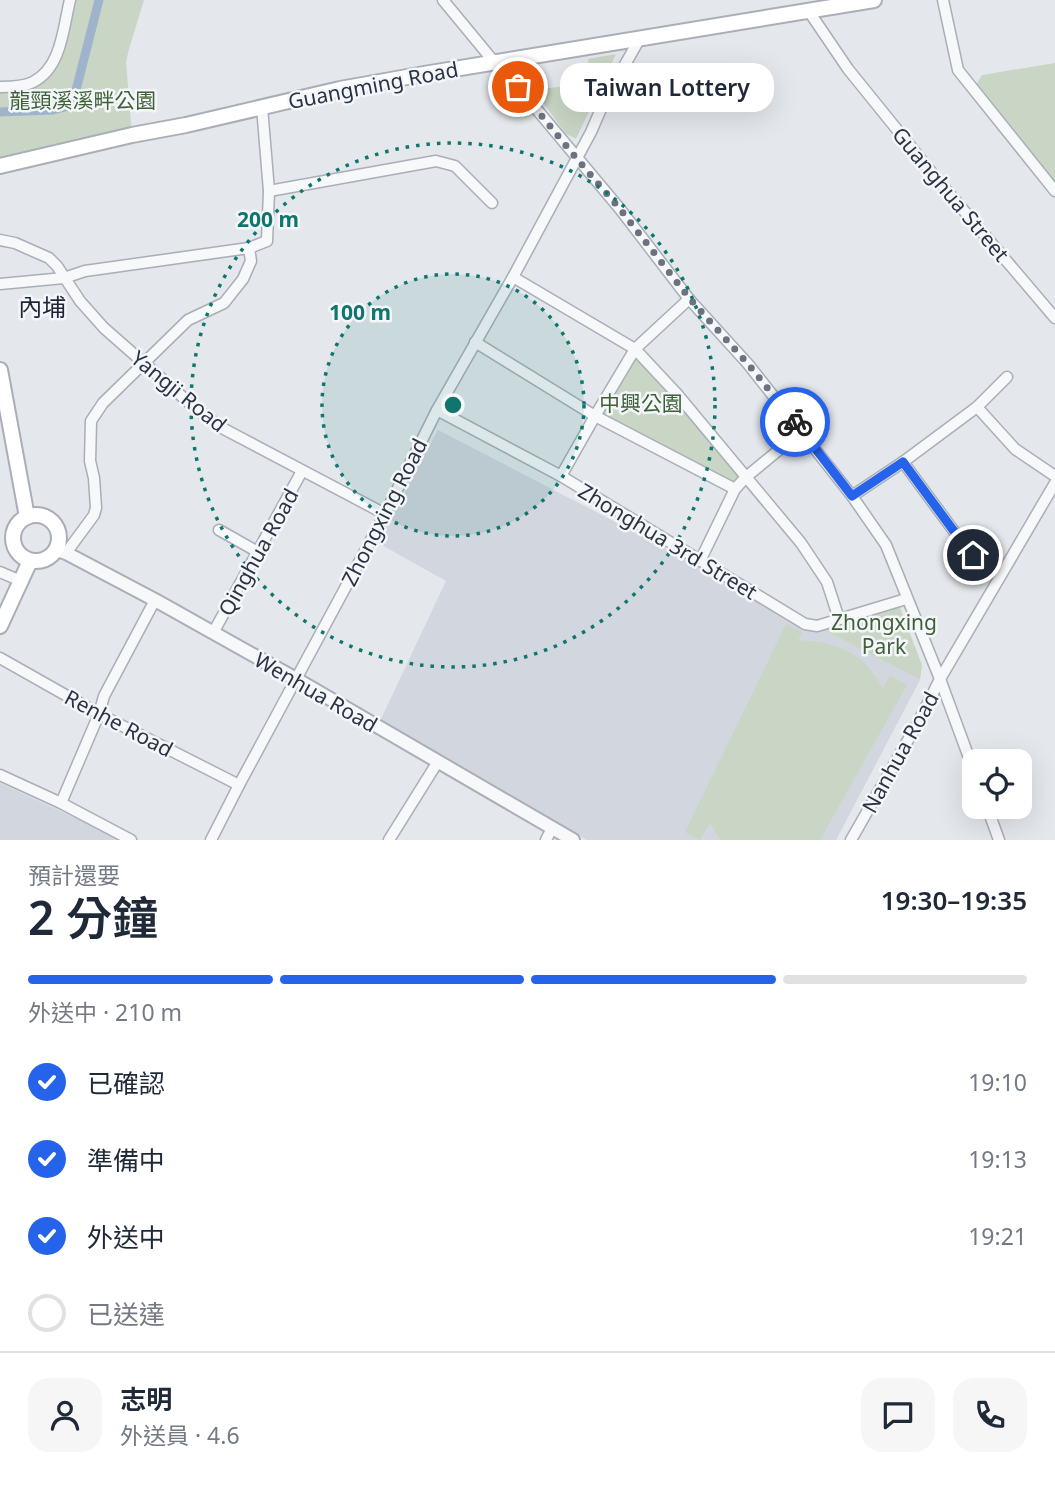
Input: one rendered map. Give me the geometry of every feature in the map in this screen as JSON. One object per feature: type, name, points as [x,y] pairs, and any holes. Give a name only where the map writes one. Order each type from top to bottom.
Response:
[{"type":"main road","name":"Guangming Road","points":[[0,166],[340,89],[874,0]]},
{"type":"main road","points":[[0,370],[27,517]]},
{"type":"main road","points":[[41,515],[54,523],[60,536],[62,552],[38,562],[22,558],[13,544],[15,528],[27,517],[41,515]]},
{"type":"main road","points":[[0,626],[30,561]]},
{"type":"street","points":[[0,88],[31,83],[46,73],[55,60],[71,0]]},
{"type":"street","points":[[443,0],[620,209],[690,299],[748,364],[852,496],[886,545],[966,749]]},
{"type":"street","points":[[943,0],[958,70],[1055,191]]},
{"type":"street","name":"Guanghua Street","points":[[808,10],[848,69],[1055,318]]},
{"type":"street","name":"Zhongxing Road","points":[[211,840],[437,410],[577,159],[604,102],[640,38]]},
{"type":"street","points":[[0,284],[64,278],[85,271],[249,248],[267,241],[269,191],[262,107]]},
{"type":"street","points":[[269,191],[436,161],[454,166],[492,203]]},
{"type":"street","name":"Yangji Road","points":[[0,240],[15,243],[49,258],[80,302],[104,328],[222,428],[384,514]]},
{"type":"street","points":[[62,552],[94,515],[96,508],[90,461],[91,421],[103,403],[188,320],[224,303],[243,279],[251,261],[249,248]]},
{"type":"street","points":[[513,276],[635,349],[677,394],[801,543],[827,582],[839,619]]},
{"type":"street","points":[[561,476],[635,349],[690,299]]},
{"type":"street","points":[[475,342],[595,416],[735,489]]},
{"type":"street","points":[[852,496],[977,407],[1007,377]]},
{"type":"street","points":[[977,407],[1015,449],[1055,476]]},
{"type":"street","name":"Zhonghua 3rd Street","points":[[437,410],[561,476],[805,624],[817,626],[906,599]]},
{"type":"street","points":[[701,561],[735,489],[802,431]]},
{"type":"street","points":[[903,462],[987,571],[1004,569]]},
{"type":"street","name":"Qinghua Road","points":[[213,633],[302,471]]},
{"type":"street","name":"Nanhua Road","points":[[851,840],[940,679],[1055,483]]},
{"type":"street","points":[[219,530],[258,552]]},
{"type":"street","name":"Wenhua Road","points":[[62,552],[155,600],[296,679],[549,834],[573,840]]},
{"type":"street","points":[[0,572],[21,582]]},
{"type":"street","points":[[61,803],[104,696],[155,600]]},
{"type":"street","name":"Renhe Road","points":[[0,658],[99,714],[239,785]]},
{"type":"street","points":[[389,840],[437,763]]},
{"type":"street","points":[[0,775],[131,840]]},
{"type":"street","points":[[991,819],[999,840]]},
{"type":"shaded area","points":[[438,430],[920,680],[836,840],[587,840],[380,721],[446,581],[378,543]]},
{"type":"shaded area","points":[[0,783],[123,840],[0,840]]},
{"type":"green space","name":"龍頸溪溪畔公園","points":[[70,0],[144,0],[126,62],[132,135],[0,167],[0,87],[12,87],[46,73]]},
{"type":"green space","points":[[616,54],[576,139],[566,134],[534,90],[590,83],[588,59]]},
{"type":"green space","points":[[1055,63],[1055,183],[976,85],[982,75]]},
{"type":"green space","name":"中興公園","points":[[636,353],[742,477],[734,485],[600,414]]},
{"type":"green space","name":"Zhongxing Park","points":[[899,605],[922,665],[920,680],[816,626]]},
{"type":"green space","points":[[786,624],[802,632],[798,641],[827,644],[855,656],[870,669],[883,688],[890,676],[907,685],[820,840],[722,840],[710,823],[700,840],[685,832]]},
{"type":"waterway","points":[[0,112],[53,110],[65,107],[74,98],[99,0]]},
{"type":"way so far","points":[[518,87],[620,209],[690,299],[795,422]]},
{"type":"place","name":"Taiwan Lottery","points":[[518,87]]},
{"type":"district","name":"內埔","points":[[42,306]]},
{"type":"route","points":[[795,422],[852,496],[903,462],[973,555]]}]
